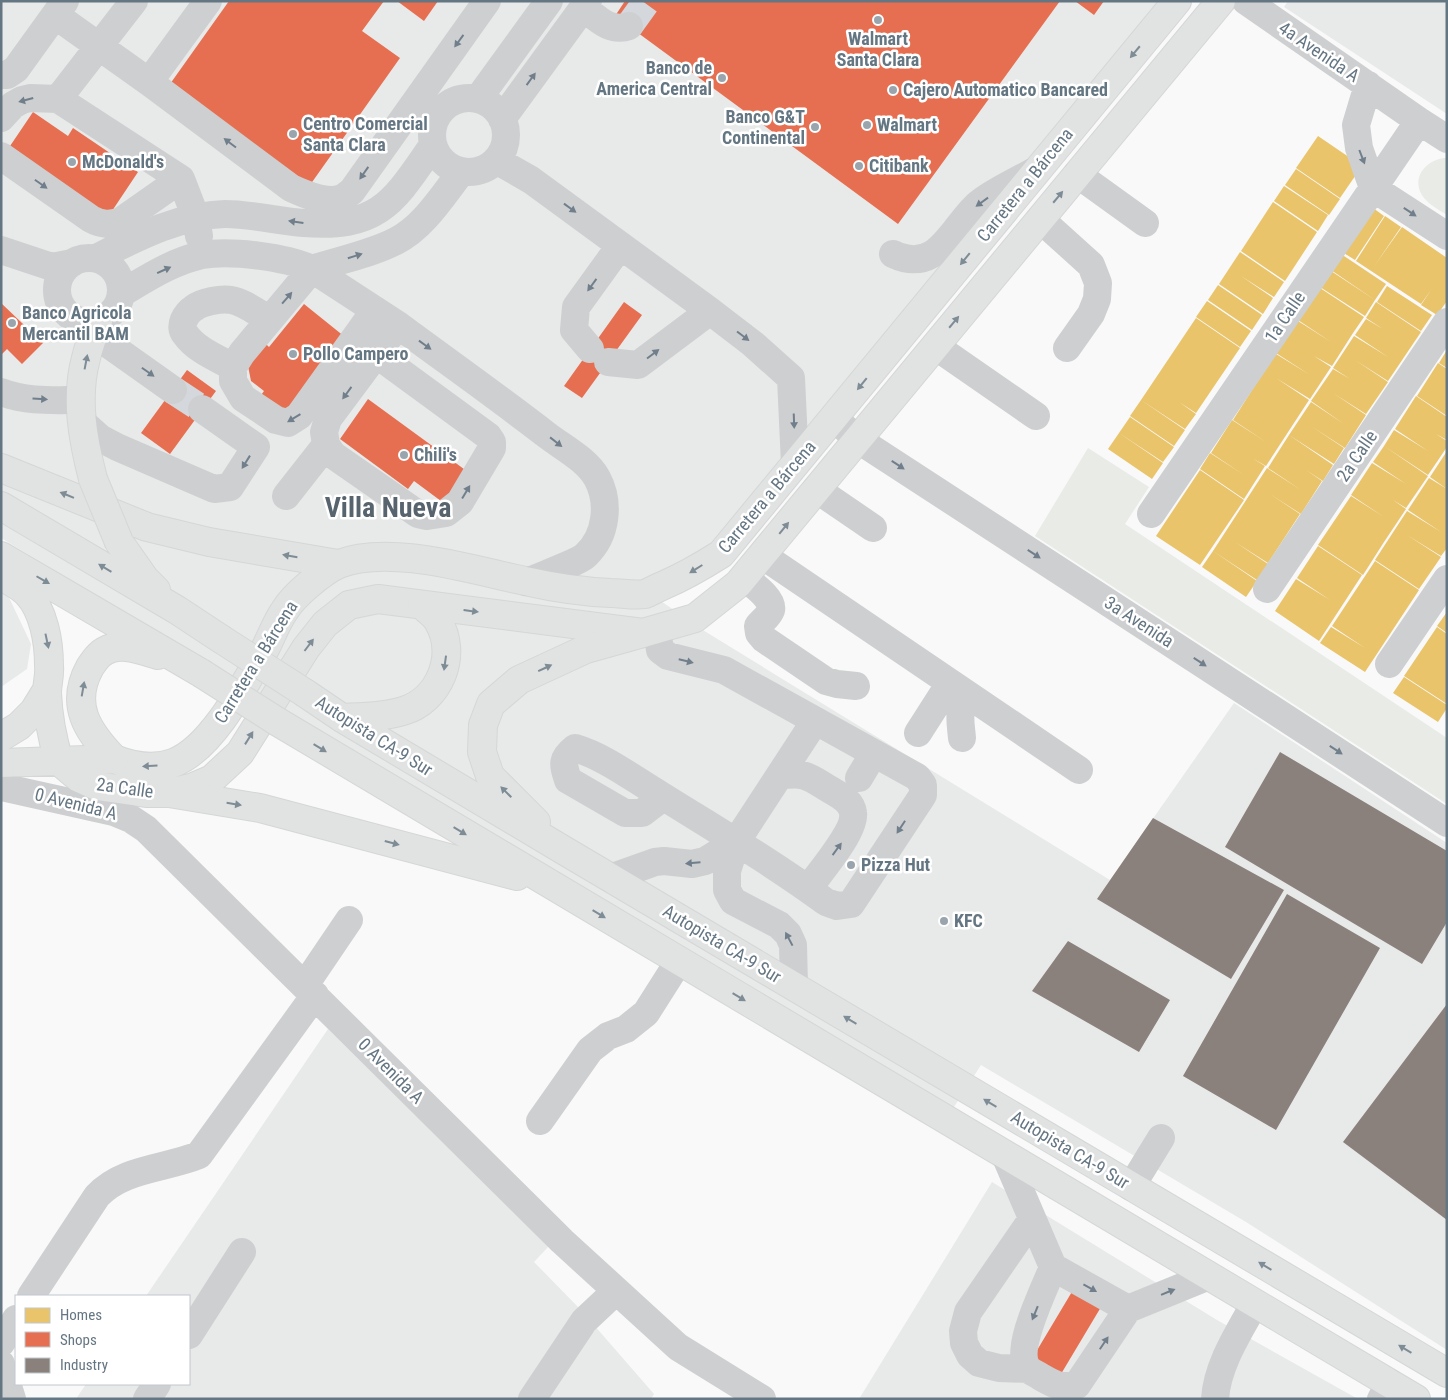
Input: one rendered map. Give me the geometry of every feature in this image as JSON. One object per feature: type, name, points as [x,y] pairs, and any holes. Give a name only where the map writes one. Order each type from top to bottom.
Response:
[{"type":"main road","name":"Carretera a Bárcena","points":[[114,759],[130,765],[149,767],[172,764],[205,742],[244,684],[285,609],[311,582],[338,564],[360,558],[404,557],[446,563],[528,582],[596,592],[644,594],[685,576],[721,554],[1039,168],[1160,12],[1178,1]]},
{"type":"main road","name":"Carretera a Bárcena","points":[[169,793],[192,788],[212,779],[240,753],[306,648],[325,624],[350,605],[378,599],[650,631],[695,618],[738,584],[744,577],[1221,1]]},
{"type":"main road","points":[[96,328],[86,360],[81,411],[83,440],[92,479],[119,542],[145,579],[177,610]]},
{"type":"main road","points":[[1,468],[147,527],[209,542],[338,564]]},
{"type":"main road","name":"Autopista CA-9 Sur","points":[[1,506],[177,610],[342,718],[1447,1374]]},
{"type":"main road","name":"Autopista CA-9 Sur","points":[[1,556],[192,667],[278,722],[548,884],[1255,1303],[1386,1391],[1416,1399]]},
{"type":"main road","points":[[1,576],[27,593],[35,603],[43,623],[49,650],[50,668],[47,690],[49,717],[59,761]]},
{"type":"main road","points":[[342,718],[383,715],[404,711],[426,698],[438,684],[446,665],[446,639],[438,620],[422,605]]},
{"type":"main road","points":[[565,851],[490,776],[482,752],[482,725],[492,704],[519,680],[586,648],[650,631]]},
{"type":"main road","points":[[114,759],[92,735],[84,718],[81,692],[86,676],[98,655],[113,647],[132,648],[192,667]]},
{"type":"main road","points":[[1,736],[19,726],[34,711],[47,690]]},
{"type":"main road","name":"2a Calle","points":[[1,762],[114,759]]},
{"type":"main road","name":"2a Calle","points":[[59,761],[79,778],[97,786],[146,793],[169,793]]},
{"type":"main road","points":[[169,793],[260,808],[548,884]]},
{"type":"street","points":[[58,99],[134,1]]},
{"type":"street","points":[[149,82],[208,1]]},
{"type":"street","points":[[1,75],[7,76],[16,69],[60,8],[99,47],[291,188],[309,196],[326,199],[342,198],[352,191],[487,1]]},
{"type":"street","points":[[478,99],[549,1]]},
{"type":"street","name":"4a Avenida A","points":[[1246,1],[1447,139]]},
{"type":"street","points":[[502,119],[586,4],[604,24],[623,28],[629,26]]},
{"type":"street","name":"4a Avenida A","points":[[1368,85],[1356,125],[1358,148],[1373,188]]},
{"type":"street","points":[[418,97],[441,112]]},
{"type":"street","points":[[1,118],[13,105],[22,100],[30,98],[58,99],[181,179],[196,218],[202,255]]},
{"type":"street","points":[[467,98],[478,99],[488,103],[502,119],[506,129],[505,140],[502,151],[496,160],[480,170],[462,171],[452,168],[444,162],[433,145],[432,133],[435,122],[448,105],[457,100],[467,98]]},
{"type":"street","name":"1a Calle","points":[[1151,514],[1419,121]]},
{"type":"street","points":[[173,390],[96,328],[69,316],[62,308],[58,299],[68,269],[162,227],[196,218],[225,214],[304,223],[341,223],[373,215],[404,187],[433,145]]},
{"type":"street","points":[[1,156],[91,219],[103,224],[115,224],[121,221],[181,179]]},
{"type":"street","points":[[496,160],[530,180],[754,344],[791,378],[795,464]]},
{"type":"street","points":[[893,254],[901,258],[919,259],[936,252],[978,204],[1039,168]]},
{"type":"street","points":[[375,310],[299,416],[288,423],[276,420],[243,398],[233,381],[233,367],[269,319],[312,269],[379,248],[398,240],[416,227],[462,171]]},
{"type":"street","points":[[1077,174],[1145,223]]},
{"type":"street","points":[[1373,188],[1447,236]]},
{"type":"street","points":[[1040,219],[1091,265],[1098,283],[1097,299],[1092,314],[1067,348]]},
{"type":"street","points":[[620,246],[576,307],[574,330],[599,356],[638,365],[710,312]]},
{"type":"street","points":[[96,328],[114,311],[122,293],[151,276],[202,255],[226,254],[267,257],[296,262],[312,269],[398,325],[585,464],[596,477],[603,493],[606,510],[603,527],[596,543],[585,556],[528,582]]},
{"type":"street","points":[[4,256],[68,269],[105,261],[118,275],[122,293]]},
{"type":"street","points":[[233,367],[196,346],[183,333],[182,325],[185,318],[194,307],[219,299],[228,299],[238,301],[269,319]]},
{"type":"street","name":"2a Calle","points":[[1267,589],[1447,322]]},
{"type":"street","points":[[376,354],[488,436],[492,442],[492,448],[460,502],[446,513],[427,516],[418,514],[338,460],[326,445],[324,432],[328,419],[376,354],[398,325]]},
{"type":"street","points":[[934,346],[1036,416]]},
{"type":"street","points":[[1,392],[81,411],[100,438],[116,448],[214,489],[230,487],[256,447],[202,410]]},
{"type":"street","name":"3a Avenida","points":[[834,418],[857,439],[1447,823]]},
{"type":"street","points":[[286,496],[326,445]]},
{"type":"street","points":[[816,489],[872,528]]},
{"type":"street","points":[[762,555],[1079,770]]},
{"type":"street","points":[[744,577],[766,596],[771,603],[771,610],[758,626],[759,633],[764,639],[826,680],[837,684],[856,686]]},
{"type":"street","points":[[1389,664],[1447,579]]},
{"type":"street","points":[[650,631],[660,650],[668,656],[724,670],[917,777],[923,785],[923,795],[851,904],[837,906],[826,902],[736,842],[663,797]]},
{"type":"street","points":[[918,733],[959,688]]},
{"type":"street","points":[[959,688],[959,716],[962,738]]},
{"type":"street","points":[[794,986],[794,945],[788,934],[779,925],[733,901],[727,890],[727,871],[736,842],[815,721]]},
{"type":"street","points":[[859,778],[874,753]]},
{"type":"street","points":[[779,776],[806,775],[847,801],[853,812],[853,820],[848,833],[808,889]]},
{"type":"street","name":"0 Avenida A","points":[[1,786],[114,812],[139,823],[153,834],[562,1241],[678,1347],[762,1399]]},
{"type":"street","points":[[610,878],[655,862],[692,864],[706,861],[736,842]]},
{"type":"street","points":[[32,1295],[97,1196],[105,1187],[117,1180],[145,1170],[173,1164],[199,1155],[310,990],[349,920]]},
{"type":"street","points":[[540,1121],[590,1050],[608,1036],[626,1029],[646,1013],[679,961]]},
{"type":"street","points":[[1131,1187],[1160,1138]]},
{"type":"street","points":[[1005,1155],[1053,1267],[1128,1309]]},
{"type":"street","points":[[1032,1219],[968,1312],[963,1330],[964,1344],[970,1355],[979,1363],[999,1368],[1028,1369],[1053,1384],[1064,1388],[1077,1385],[1128,1309],[1209,1276]]},
{"type":"street","points":[[190,1333],[242,1252]]},
{"type":"street","points":[[1028,1369],[1023,1357],[1025,1336],[1053,1267]]},
{"type":"street","points":[[532,1399],[584,1321],[616,1291]]},
{"type":"street","points":[[1215,1399],[1217,1383],[1228,1355],[1255,1303]]},
{"type":"street","points":[[1,1343],[15,1321]]},
{"type":"street","points":[[1,1364],[12,1399]]},
{"type":"street","points":[[148,1399],[156,1385]]},
{"type":"shaded area","points":[[1,1],[1160,1],[721,539],[636,584],[706,632],[1110,880],[1234,703],[1447,843],[1447,1350],[1246,1222],[981,1065],[952,1110],[338,745],[244,684],[1,538]]},
{"type":"shaded area","points":[[1288,1],[1447,1],[1447,114],[1284,7]]},
{"type":"shaded area","points":[[1447,158],[1447,215],[1426,201],[1418,185],[1421,172],[1425,167]]},
{"type":"shaded area","points":[[1088,448],[1149,487],[1125,524],[1447,738],[1447,804],[1035,536]]},
{"type":"shaded area","points":[[1,587],[5,589],[31,644],[27,669],[1,687]]},
{"type":"shaded area","points":[[328,1029],[549,1246],[534,1262],[580,1309],[654,1394],[651,1399],[76,1399],[85,1385],[190,1385],[190,1295],[147,1295]]},
{"type":"shaded area","points":[[992,1182],[1217,1320],[1358,1399],[859,1399]]},
{"type":"building: Homes","points":[[1318,136],[1362,166],[1340,198],[1296,168]]},
{"type":"building: Homes","points":[[1296,169],[1340,199],[1329,215],[1285,185]]},
{"type":"building: Homes","points":[[1284,186],[1328,215],[1318,231],[1274,201]]},
{"type":"building: Homes","points":[[1273,202],[1317,232],[1285,281],[1241,251]]},
{"type":"building: Homes","points":[[1369,205],[1384,216],[1355,260],[1339,250]]},
{"type":"building: Homes","points":[[1385,216],[1401,227],[1375,265],[1402,227],[1447,258],[1447,301],[1437,315],[1421,305],[1431,290],[1421,304],[1356,261]]},
{"type":"building: Homes","points":[[1240,252],[1284,282],[1274,297],[1241,276],[1273,298],[1263,314],[1219,284]]},
{"type":"building: Homes","points":[[1341,254],[1386,284],[1375,300],[1331,270]]},
{"type":"building: Homes","points":[[1331,271],[1375,300],[1365,316],[1320,287]]},
{"type":"building: Homes","points":[[1218,285],[1262,315],[1252,330],[1208,300]]},
{"type":"building: Homes","points":[[1387,286],[1432,315],[1421,331],[1377,302]]},
{"type":"building: Homes","points":[[1320,288],[1364,317],[1332,366],[1314,356],[1331,367],[1310,399],[1276,378],[1309,400],[1266,466],[1252,458],[1265,466],[1244,499],[1200,469],[1210,453],[1244,475],[1211,453],[1232,420],[1266,442],[1233,420],[1276,354],[1310,375],[1276,353],[1298,321],[1331,342],[1298,320]]},
{"type":"building: Homes","points":[[1207,301],[1251,331],[1240,347],[1196,317]]},
{"type":"building: Homes","points":[[1376,302],[1421,332],[1388,381],[1355,360],[1388,382],[1366,414],[1333,393],[1366,415],[1345,448],[1311,426],[1344,448],[1334,464],[1289,435],[1311,402],[1344,424],[1311,401],[1333,369],[1350,379],[1333,368],[1354,336],[1388,357],[1355,335],[1366,319],[1383,329],[1366,318]]},
{"type":"building: Homes","points":[[1196,318],[1240,348],[1196,413],[1179,402],[1196,414],[1185,429],[1141,400]]},
{"type":"building: Homes","points":[[1447,350],[1447,368],[1439,363]]},
{"type":"building: Homes","points":[[1438,363],[1447,369],[1447,416],[1417,396]]},
{"type":"building: Homes","points":[[1416,396],[1447,417],[1447,440],[1436,434],[1447,441],[1447,447],[1428,475],[1384,446],[1394,430],[1428,451],[1395,429]]},
{"type":"building: Homes","points":[[1141,400],[1185,430],[1174,446],[1130,416]]},
{"type":"building: Homes","points":[[1130,417],[1174,447],[1163,462],[1119,433]]},
{"type":"building: Homes","points":[[1119,433],[1163,463],[1152,479],[1108,449]]},
{"type":"building: Homes","points":[[1289,435],[1333,465],[1323,481],[1306,470],[1322,481],[1301,514],[1267,492],[1300,514],[1268,563],[1235,542],[1268,564],[1257,580],[1213,551],[1267,468],[1301,490],[1268,468]]},
{"type":"building: Homes","points":[[1384,446],[1428,476],[1406,508],[1393,500],[1406,509],[1363,575],[1318,545],[1351,496],[1384,517],[1351,495],[1372,463],[1406,484],[1373,462]]},
{"type":"building: Homes","points":[[1447,451],[1447,489],[1430,477]]},
{"type":"building: Homes","points":[[1200,470],[1244,500],[1200,565],[1156,536]]},
{"type":"building: Homes","points":[[1429,478],[1447,489],[1447,548],[1441,556],[1407,535],[1441,557],[1419,589],[1375,560],[1407,511],[1441,532],[1408,510]]},
{"type":"building: Homes","points":[[1318,546],[1362,575],[1319,641],[1275,611],[1296,579],[1330,600],[1297,578]]},
{"type":"building: Homes","points":[[1213,551],[1257,581],[1246,597],[1202,567]]},
{"type":"building: Homes","points":[[1375,561],[1419,590],[1365,672],[1320,643],[1331,627],[1365,648],[1332,626]]},
{"type":"building: Homes","points":[[1447,612],[1447,633],[1437,626]]},
{"type":"building: Homes","points":[[1437,627],[1447,634],[1447,704],[1404,676]]},
{"type":"building: Homes","points":[[1404,677],[1447,705],[1438,722],[1393,693]]},
{"type":"building: Shops","name":"Centro Comercial Santa Clara","points":[[229,1],[384,1],[362,31],[400,58],[310,185],[170,84]]},
{"type":"building: Shops","points":[[397,1],[438,1],[424,21]]},
{"type":"building: Shops","name":"Walmart","points":[[625,1],[1060,1],[898,224],[615,16]]},
{"type":"building: Shops","points":[[1075,1],[1104,1],[1094,15]]},
{"type":"building: Shops","name":"McDonald's","points":[[33,112],[68,136],[73,128],[138,172],[106,220],[6,152]]},
{"type":"building: Shops","points":[[624,302],[642,315],[582,398],[564,386]]},
{"type":"building: Shops","name":"Banco Agricola Mercantil BAM","points":[[1,303],[43,343],[22,364],[7,349],[1,355]]},
{"type":"building: Shops","name":"Pollo Campero","points":[[304,304],[345,337],[291,412],[259,398],[264,391],[251,381],[247,361],[263,341],[269,347]]},
{"type":"building: Shops","points":[[187,370],[216,391],[170,454],[141,433]]},
{"type":"building: Shops","name":"Chili's","points":[[368,399],[468,472],[445,504],[414,481],[408,489],[340,439]]},
{"type":"building: Shops","points":[[1076,1285],[1104,1302],[1061,1374],[1033,1357]]},
{"type":"building: Industry","points":[[1280,752],[1447,851],[1447,922],[1422,964],[1225,847]]},
{"type":"building: Industry","points":[[1153,818],[1284,890],[1231,979],[1097,899]]},
{"type":"building: Industry","points":[[1287,894],[1380,948],[1276,1130],[1183,1076]]},
{"type":"building: Industry","points":[[1068,941],[1170,1000],[1139,1052],[1032,991]]},
{"type":"building: Industry","points":[[1447,1004],[1447,1220],[1343,1142]]},
{"type":"tunnel","points":[[629,26],[647,1]]},
{"type":"tunnel","points":[[173,390],[202,409]]},
{"type":"place","name":"Walmart Santa Clara","points":[[878,20]]},
{"type":"place","name":"Banco de America Central","points":[[722,78]]},
{"type":"place","name":"Cajero Automatico Bancared","points":[[893,90]]},
{"type":"place","name":"Walmart","points":[[867,125]]},
{"type":"place","name":"Banco G&T Continental","points":[[815,127]]},
{"type":"place","name":"Centro Comercial Santa Clara","points":[[293,134]]},
{"type":"place","name":"McDonald's","points":[[72,162]]},
{"type":"place","name":"Citibank","points":[[859,166]]},
{"type":"place","name":"Banco Agricola Mercantil BAM","points":[[12,323]]},
{"type":"place","name":"Pollo Campero","points":[[293,354]]},
{"type":"place","name":"Chili's","points":[[404,455]]},
{"type":"place","name":"Pizza Hut","points":[[851,865]]},
{"type":"place","name":"KFC","points":[[944,921]]},
{"type":"district","name":"Villa Nueva","points":[[388,507]]}]
